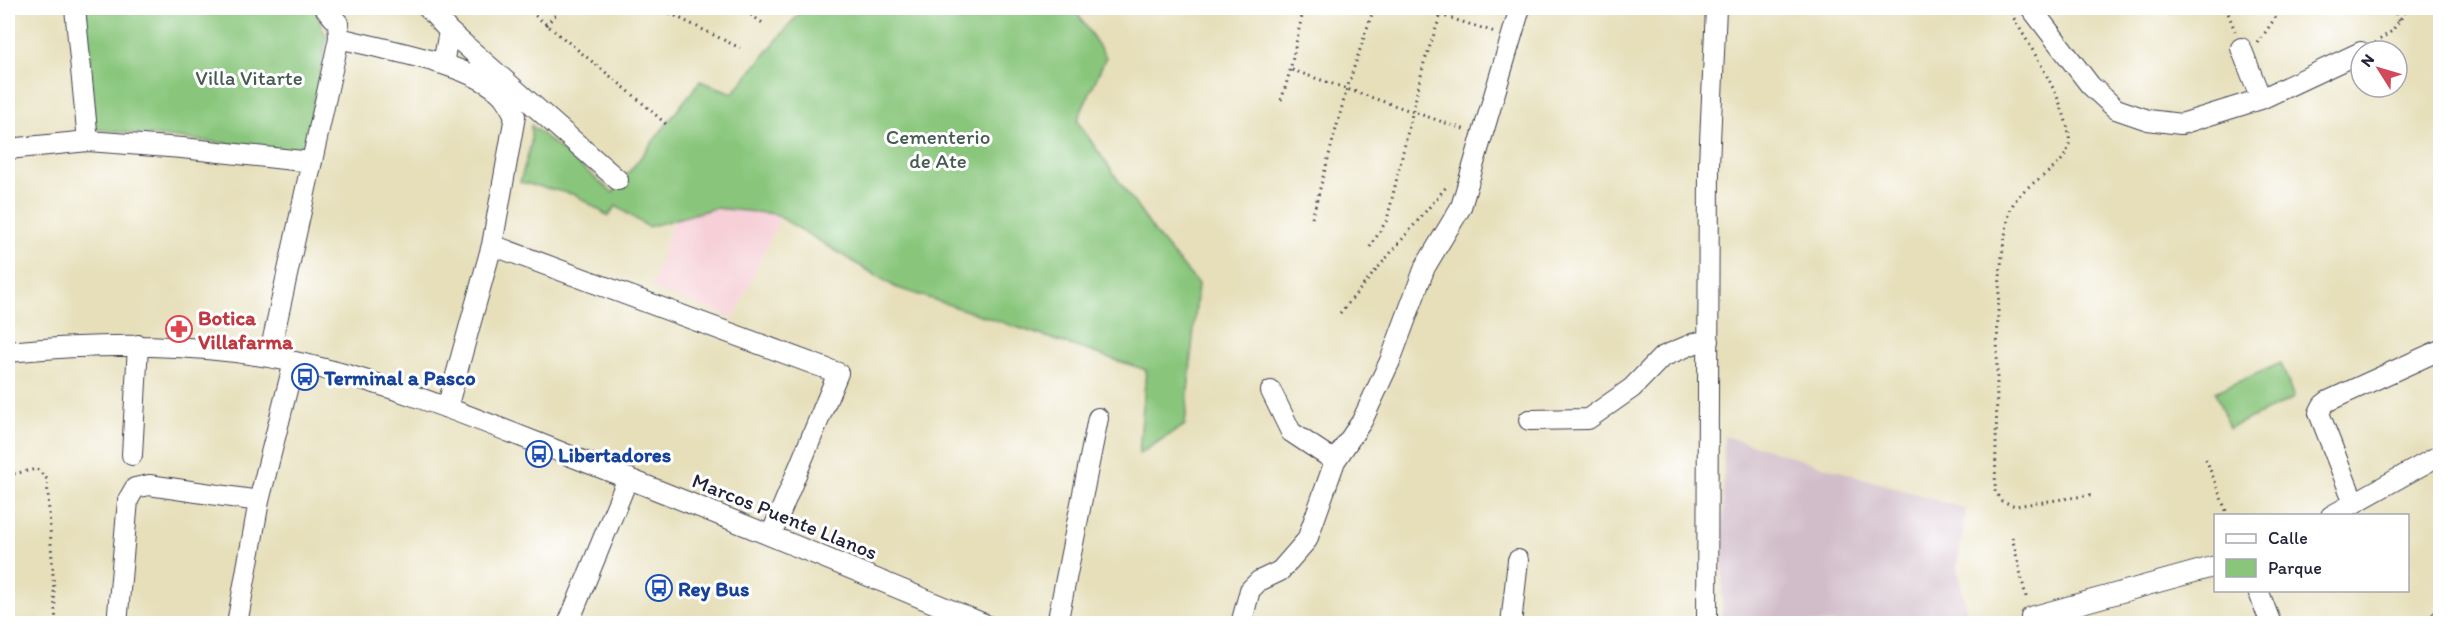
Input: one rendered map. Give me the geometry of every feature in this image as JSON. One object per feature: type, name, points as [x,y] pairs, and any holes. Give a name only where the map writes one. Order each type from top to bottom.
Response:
[{"type":"street","points":[[75,8],[88,141]]},
{"type":"street","points":[[269,357],[339,38],[338,23],[326,8]]},
{"type":"street","points":[[428,8],[449,31],[618,180]]},
{"type":"street","points":[[1241,624],[1250,590],[1259,581],[1280,571],[1307,540],[1335,461],[1362,421],[1390,361],[1425,267],[1461,207],[1520,8]]},
{"type":"street","points":[[1707,624],[1709,165],[1716,8]]},
{"type":"street","points":[[2031,8],[2090,85],[2116,110],[2148,120],[2181,124],[2261,99],[2349,57]]},
{"type":"street","points":[[443,64],[449,31]]},
{"type":"street","points":[[339,38],[443,64],[481,79],[503,96],[515,116],[492,245],[447,408]]},
{"type":"street","points":[[2243,55],[2261,99]]},
{"type":"street","points":[[8,149],[88,141],[182,148],[312,162]]},
{"type":"street","points":[[492,245],[838,373],[771,535]]},
{"type":"street","points":[[1528,420],[1588,419],[1632,388],[1662,357],[1695,343],[1709,341]]},
{"type":"street","points":[[132,455],[138,345]]},
{"type":"street","name":"Marcos Puente Llanos","points":[[8,352],[138,345],[206,349],[269,357],[366,380],[447,408],[628,478],[984,624]]},
{"type":"street","points":[[2354,503],[2319,413],[2323,405],[2440,350]]},
{"type":"street","points":[[237,624],[259,501],[294,362]]},
{"type":"street","points":[[1271,391],[1291,432],[1335,461]]},
{"type":"street","points":[[1057,624],[1098,418]]},
{"type":"street","points":[[2335,514],[2440,455]]},
{"type":"street","points":[[568,624],[628,478]]},
{"type":"street","points":[[117,624],[128,500],[135,488],[149,485],[259,501]]},
{"type":"street","points":[[1511,624],[1518,560]]},
{"type":"street","points":[[2032,620],[2214,567]]},
{"type":"street","points":[[2258,592],[2271,624]]},
{"type":"path","points":[[526,8],[666,124]]},
{"type":"path","points":[[546,25],[562,8]]},
{"type":"path","points":[[659,8],[740,48]]},
{"type":"path","points":[[741,8],[764,24]]},
{"type":"path","points":[[1281,100],[1292,70],[1304,8]]},
{"type":"path","points":[[1312,218],[1347,88],[1374,8]]},
{"type":"path","points":[[1417,8],[1511,37]]},
{"type":"path","points":[[1370,248],[1387,220],[1424,63],[1443,8]]},
{"type":"path","points":[[2008,8],[2058,99],[2069,136],[2068,150],[2063,161],[2022,191],[2010,211],[1998,275],[1995,492],[2002,501],[2015,506],[2091,495]]},
{"type":"path","points":[[2226,8],[2243,55]]},
{"type":"path","points":[[2243,55],[2282,8]]},
{"type":"path","points":[[2393,8],[2400,22]]},
{"type":"path","points":[[2378,39],[2400,22],[2408,8]]},
{"type":"path","points":[[1292,70],[1482,136]]},
{"type":"path","points":[[1340,313],[1448,185]]},
{"type":"path","points":[[2206,459],[2227,514]]},
{"type":"path","points":[[8,475],[37,469],[47,479],[56,624]]},
{"type":"path","points":[[2012,537],[2032,620]]},
{"type":"shaded area","points":[[715,208],[775,214],[780,217],[734,318],[652,288],[673,220]]},
{"type":"shaded area","points":[[1724,436],[1966,509],[1957,568],[1969,623],[1722,623]]},
{"type":"green space","name":"Villa Vitarte","points":[[85,8],[311,8],[316,12],[327,38],[304,152],[95,129]]},
{"type":"green space","name":"Cementerio de Ate","points":[[800,8],[1074,8],[1106,57],[1077,121],[1158,237],[1198,284],[1185,425],[1139,454],[1146,370],[895,287],[775,214],[715,208],[648,227],[616,206],[608,216],[576,195],[520,182],[531,144],[531,125],[613,193],[700,81],[733,93],[800,12]]},
{"type":"green space","points":[[2281,363],[2294,398],[2229,428],[2215,392]]},
{"type":"place","name":"Botica Villafarma","points":[[179,329]]},
{"type":"place","name":"Terminal a Pasco","points":[[305,377]]},
{"type":"place","name":"Libertadores","points":[[539,454]]},
{"type":"place","name":"Rey Bus","points":[[659,588]]}]
